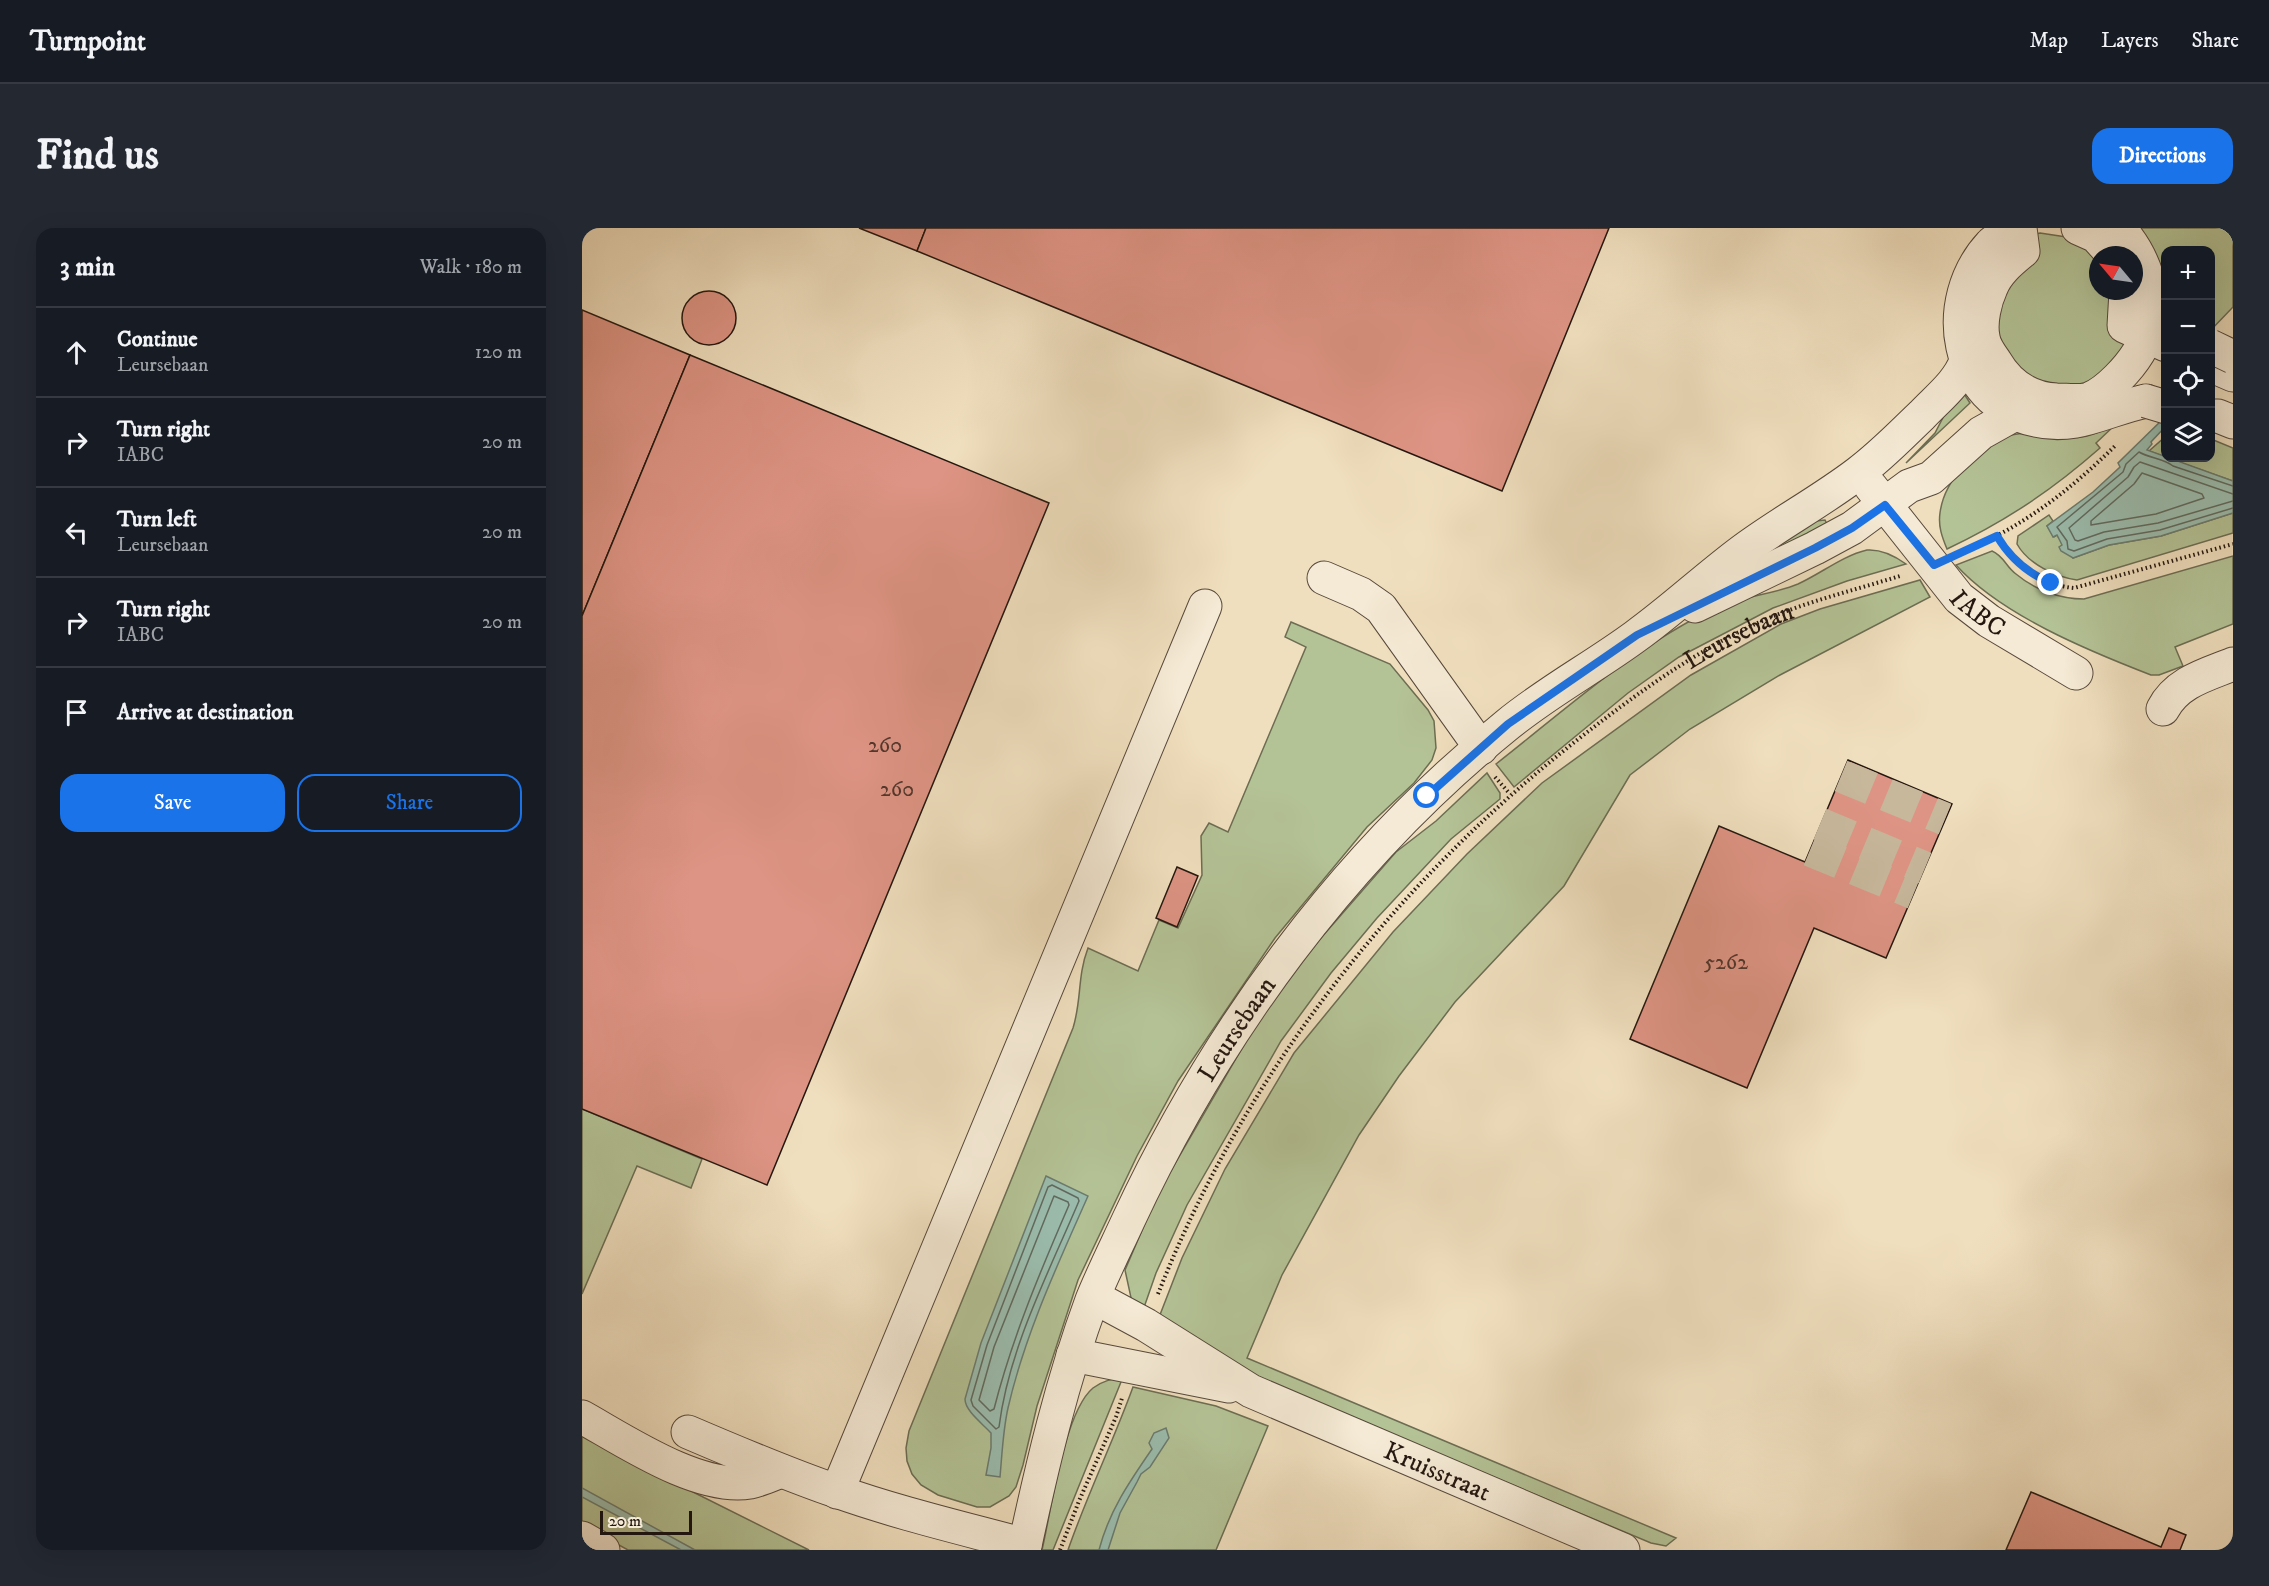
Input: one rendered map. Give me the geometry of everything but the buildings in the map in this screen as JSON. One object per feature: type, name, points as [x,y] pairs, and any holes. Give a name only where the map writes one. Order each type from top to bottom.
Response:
[{"type":"street","points":[[2078,228],[2096,236],[2105,246]]},
{"type":"street","points":[[2118,228],[2130,240],[2140,257],[2152,298],[2158,331]]},
{"type":"street","points":[[2009,230],[2024,251],[2000,273],[1991,288],[1984,312],[1982,336],[2005,397],[1976,379],[1966,361],[1958,330],[1962,302],[1973,268],[1992,243],[2009,230]]},
{"type":"street","points":[[2125,300],[2124,326],[2158,331]]},
{"type":"street","points":[[2005,397],[2020,390],[2042,400],[2073,401],[2088,399],[2102,392],[2142,401],[2139,353],[2158,331]]},
{"type":"street","points":[[2215,352],[2227,368]]},
{"type":"street","name":"Leursebaan","points":[[1025,1547],[1038,1483],[1073,1355],[1094,1297],[1153,1166],[1195,1091],[1289,951],[1385,839],[1427,796],[1481,748],[1535,704],[1637,635],[1742,551],[1860,472],[1944,393],[1961,374],[1966,361]]},
{"type":"street","name":"Leursebaan","points":[[1637,635],[1852,528],[1897,496],[1920,466],[2005,397]]},
{"type":"street","name":"IABC","points":[[1860,472],[1897,496],[1934,565],[1959,598],[1989,621],[2076,673]]},
{"type":"street","points":[[1324,578],[1361,594],[1381,608],[1481,748]]},
{"type":"street","points":[[837,1492],[1205,606]]},
{"type":"street","points":[[2233,664],[2183,685],[2163,709],[2233,685]]},
{"type":"street","name":"Kruisstraat","points":[[1094,1297],[1146,1325],[1251,1391],[1623,1550]]},
{"type":"street","name":"Kruisstraat","points":[[1073,1355],[1251,1391]]},
{"type":"street","points":[[582,1417],[675,1468],[709,1480],[749,1483],[781,1471]]},
{"type":"street","points":[[688,1432],[837,1492],[1025,1547]]},
{"type":"street","points":[[582,1538],[603,1550]]},
{"type":"path","name":"Leursebaan","points":[[1146,1325],[1174,1253],[1219,1162],[1287,1049],[1343,971],[1408,895],[1510,794],[1639,693],[1672,670],[1743,630],[1786,611],[1934,565],[1997,536],[2045,508],[2081,479],[2142,401]]},
{"type":"path","points":[[1997,536],[2010,555],[2037,577],[2061,587],[2074,588],[2233,544]]},
{"type":"path","points":[[1060,1550],[1116,1417],[1132,1366]]},
{"type":"shaded area","points":[[2136,228],[2233,228],[2233,307],[2215,326],[2215,246],[2161,246],[2161,285]]},
{"type":"shaded area","points":[[2040,233],[2073,238],[2089,249],[2089,300],[2117,300],[2131,341],[2102,377],[2067,391],[2020,377],[1994,332],[1996,305],[2032,235]]},
{"type":"shaded area","points":[[1963,392],[1970,403],[1906,463],[1935,433],[1950,404]]},
{"type":"shaded area","points":[[2116,424],[2096,443],[2100,448],[2064,478],[2008,516],[1947,549],[1940,522],[1943,500],[1956,476],[1976,454],[1999,439],[2011,435],[2085,436]]},
{"type":"shaded area","points":[[2161,440],[2161,456],[2149,451]]},
{"type":"shaded area","points":[[2215,441],[2233,448],[2233,481],[2178,462],[2215,462]]},
{"type":"shaded area","points":[[2233,513],[2233,533],[2077,580],[2060,576],[2043,568],[2028,558],[2017,544],[2018,536],[2049,515],[2053,521],[2047,526],[2054,537],[2057,535],[2073,558],[2109,545],[2161,536]]},
{"type":"shaded area","points":[[1825,520],[1827,524],[1792,545],[1750,557],[1816,521]]},
{"type":"shaded area","points":[[1867,550],[1888,554],[1906,564],[1847,581],[1773,608],[1679,657],[1628,693],[1514,787],[1496,764],[1601,680],[1656,641],[1685,624],[1725,604],[1798,584],[1841,560]]},
{"type":"shaded area","points":[[1992,551],[2031,585],[2075,599],[2084,599],[2233,556],[2233,624],[2175,647],[2183,666],[2159,675],[2151,675],[2047,630],[1997,600],[1956,565]]},
{"type":"shaded area","points":[[1920,580],[1930,597],[1780,675],[1690,729],[1630,775],[1564,886],[1455,1002],[1399,1076],[1359,1135],[1282,1275],[1247,1358],[1676,1538],[1666,1546],[1651,1543],[1243,1372],[1158,1320],[1182,1258],[1225,1169],[1294,1053],[1393,932],[1467,854],[1542,783],[1691,675],[1781,624],[1820,609]]},
{"type":"shaded area","points":[[1291,622],[1390,664],[1428,710],[1434,721],[1436,748],[1432,760],[1414,783],[1367,827],[1275,938],[1178,1081],[1137,1156],[1078,1280],[1037,1406],[1016,1487],[1009,1496],[990,1507],[977,1507],[938,1495],[921,1485],[912,1474],[907,1461],[906,1448],[909,1431],[1073,1028],[1082,969],[1088,948],[1138,971],[1159,920],[1178,928],[1202,875],[1201,836],[1209,823],[1228,832],[1306,647],[1285,637]]},
{"type":"shaded area","points":[[1487,773],[1500,793],[1500,799],[1451,839],[1377,918],[1331,973],[1281,1041],[1187,1205],[1156,1273],[1141,1316],[1133,1307],[1125,1270],[1159,1191],[1256,1024],[1307,954],[1396,852],[1436,821]]},
{"type":"shaded area","points":[[582,1109],[702,1159],[691,1188],[637,1166],[582,1294]]},
{"type":"shaded area","points":[[1123,1377],[1053,1550],[1042,1550],[1060,1464],[1074,1418],[1083,1400],[1093,1388],[1104,1382]]},
{"type":"shaded area","points":[[1133,1387],[1216,1406],[1268,1426],[1216,1550],[1068,1550]]},
{"type":"shaded area","points":[[582,1432],[683,1487],[809,1550],[628,1550],[582,1525]]},
{"type":"water","points":[[2161,421],[2161,431],[2147,450],[2161,455],[2161,462],[2180,462],[2233,481],[2233,513],[2161,536],[2109,545],[2073,558],[2061,551],[2059,547],[2062,545],[2057,535],[2053,537],[2047,526],[2093,492],[2120,467],[2118,463]]},
{"type":"water","points":[[1046,1176],[1088,1196],[1023,1354],[1006,1416],[1000,1477],[986,1475],[991,1433],[971,1413],[965,1399],[981,1343]]},
{"type":"water","points":[[1166,1428],[1169,1438],[1150,1467],[1141,1474],[1120,1513],[1108,1550],[1099,1550],[1114,1509],[1152,1449],[1149,1443],[1154,1433]]},
{"type":"water","points":[[582,1488],[695,1550],[681,1550],[582,1497]]},
{"type":"tunnel","points":[[1841,776],[1945,819]]},
{"type":"tunnel","points":[[1820,824],[1925,868]]},
{"type":"tunnel","points":[[1810,850],[1914,893]]},
{"type":"route","points":[[1427,796],[1508,724],[1637,635],[1815,548],[1852,528],[1885,505],[1934,565],[1997,536],[2005,550],[2017,562],[2037,577],[2051,583]]}]
